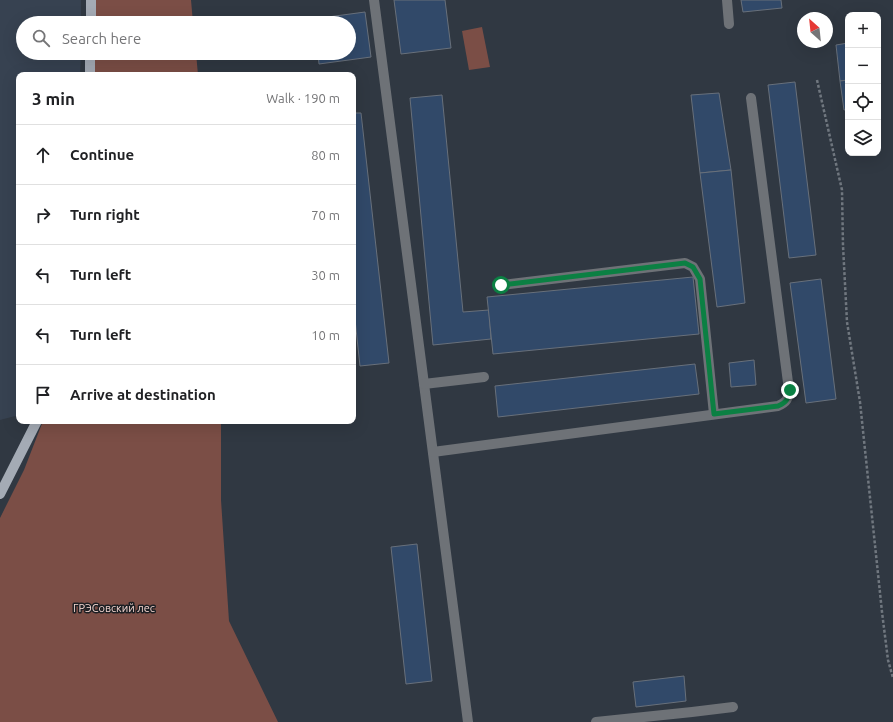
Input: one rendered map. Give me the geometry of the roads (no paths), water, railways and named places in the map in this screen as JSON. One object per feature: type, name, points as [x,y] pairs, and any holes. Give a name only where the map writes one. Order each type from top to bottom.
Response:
[{"type":"main road","points":[[91,0],[91,16]]},
{"type":"main road","points":[[90,60],[90,72]]},
{"type":"main road","points":[[0,494],[35,424]]},
{"type":"lane","points":[[374,0],[468,722]]},
{"type":"lane","points":[[727,0],[729,24]]},
{"type":"lane","points":[[433,452],[778,406],[785,403],[790,390],[751,98]]},
{"type":"lane","points":[[501,285],[685,263],[693,267],[700,279],[714,414]]},
{"type":"lane","points":[[424,384],[484,377]]},
{"type":"lane","points":[[596,722],[733,707]]},
{"type":"park label","name":"ГРЭСовский лес","points":[[114,608]]}]
